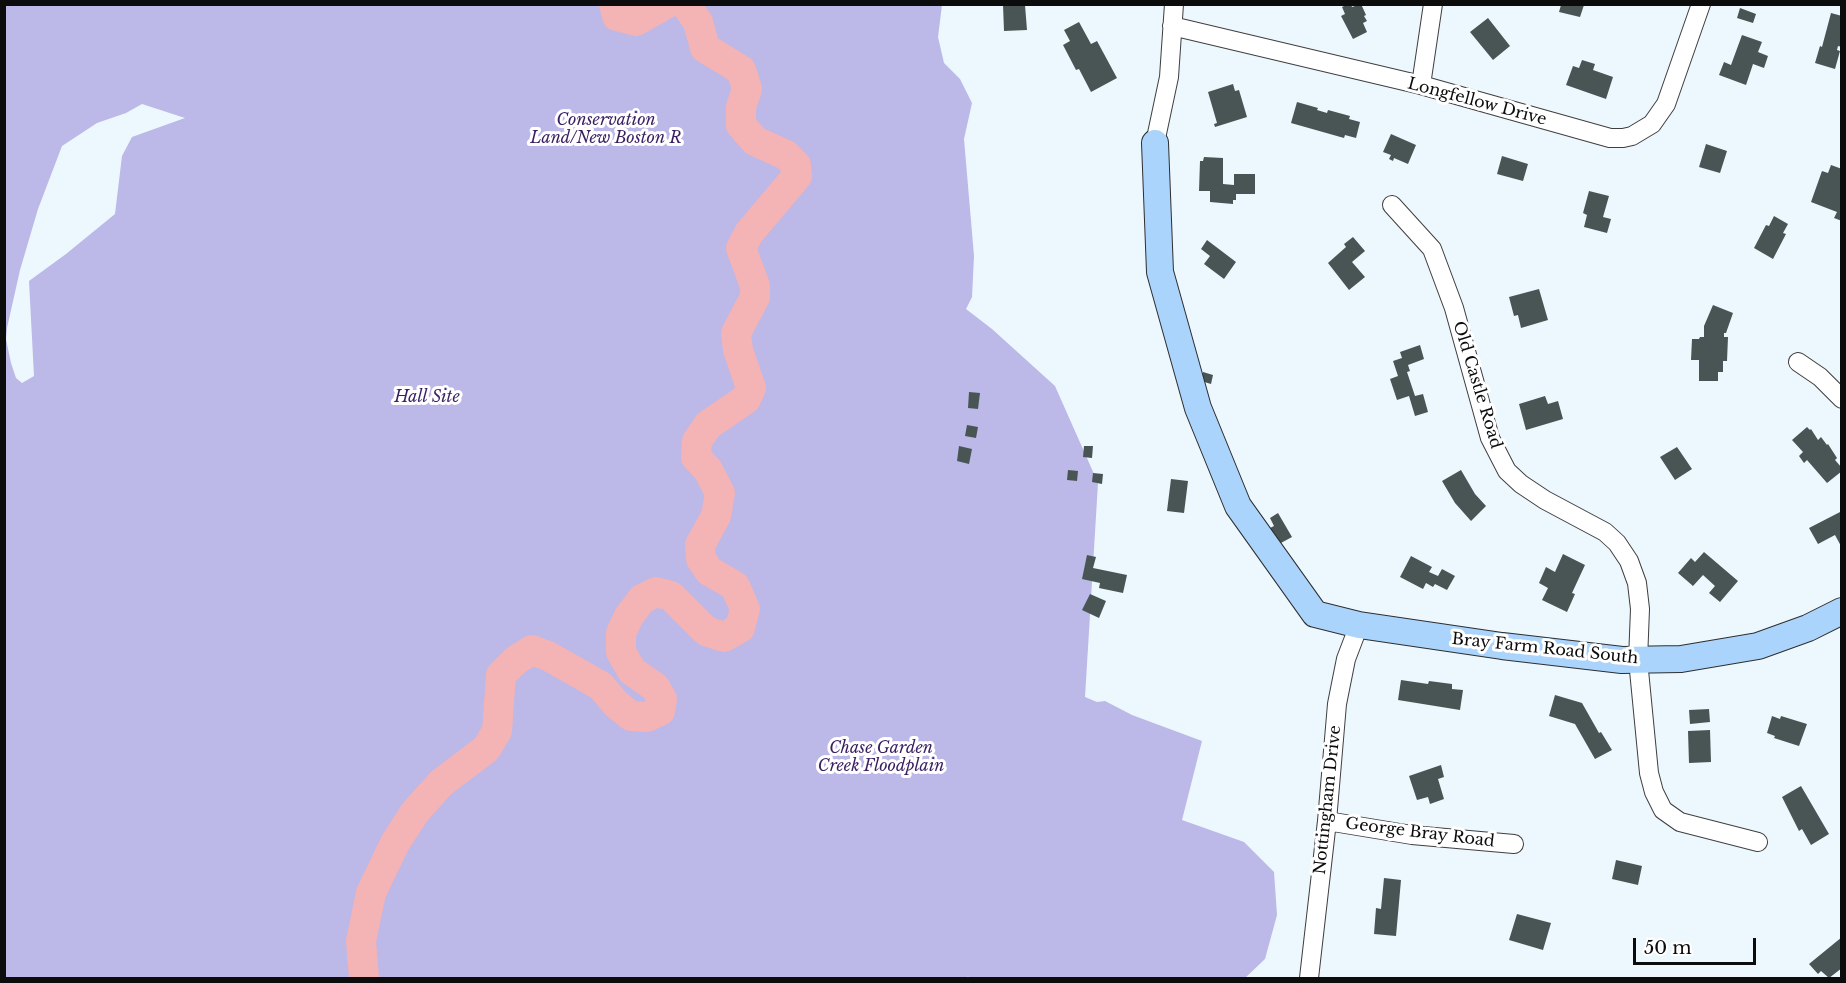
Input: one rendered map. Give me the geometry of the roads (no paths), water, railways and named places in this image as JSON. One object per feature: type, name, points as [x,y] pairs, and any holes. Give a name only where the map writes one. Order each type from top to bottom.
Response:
[{"type":"street","points":[[1155,143],[1169,77],[1174,4]]},
{"type":"street","points":[[1421,85],[1433,4]]},
{"type":"street","name":"Longfellow Drive","points":[[1172,26],[1421,85],[1610,138],[1632,136],[1652,124],[1666,104],[1701,4]]},
{"type":"street","name":"Bray Farm Road South","points":[[1155,143],[1160,272],[1198,408],[1238,506],[1315,614],[1359,625],[1502,646],[1638,660],[1681,659],[1758,646],[1808,628],[1842,611]]},
{"type":"street","name":"Old Castle Road","points":[[1392,204],[1432,249],[1454,308],[1490,438],[1507,471],[1521,484],[1545,500],[1605,532],[1617,543],[1629,561],[1637,583],[1640,609],[1638,660],[1649,773],[1654,792],[1663,810],[1680,822],[1758,842]]},
{"type":"street","points":[[1798,362],[1820,377],[1842,399]]},
{"type":"street","name":"Nottingham Drive","points":[[1309,978],[1337,704],[1346,659],[1359,625]]},
{"type":"street","name":"George Bray Road","points":[[1326,821],[1412,835],[1514,844]]},
{"type":"waterway","points":[[614,4],[617,16],[636,21],[666,4]]},
{"type":"waterway","points":[[364,978],[361,941],[371,893],[395,843],[415,812],[441,783],[486,749],[497,731],[501,675],[516,660],[532,650],[548,656],[601,686],[616,704],[631,716],[647,717],[660,711],[662,699],[655,687],[632,671],[621,652],[621,633],[629,616],[642,599],[656,592],[671,596],[706,631],[724,637],[740,628],[745,609],[735,586],[709,571],[701,559],[700,545],[716,516],[720,493],[708,470],[696,457],[697,441],[708,425],[746,399],[751,388],[738,350],[736,333],[755,297],[755,286],[741,248],[749,233],[797,176],[796,165],[786,155],[755,141],[741,125],[741,107],[747,89],[741,70],[705,48],[698,22],[685,4]]},
{"type":"park label","name":"Conservation Land/New Boston R","points":[[606,129]]},
{"type":"park label","name":"Hall Site","points":[[427,397]]},
{"type":"park label","name":"Chase Garden Creek Floodplain","points":[[881,757]]}]
